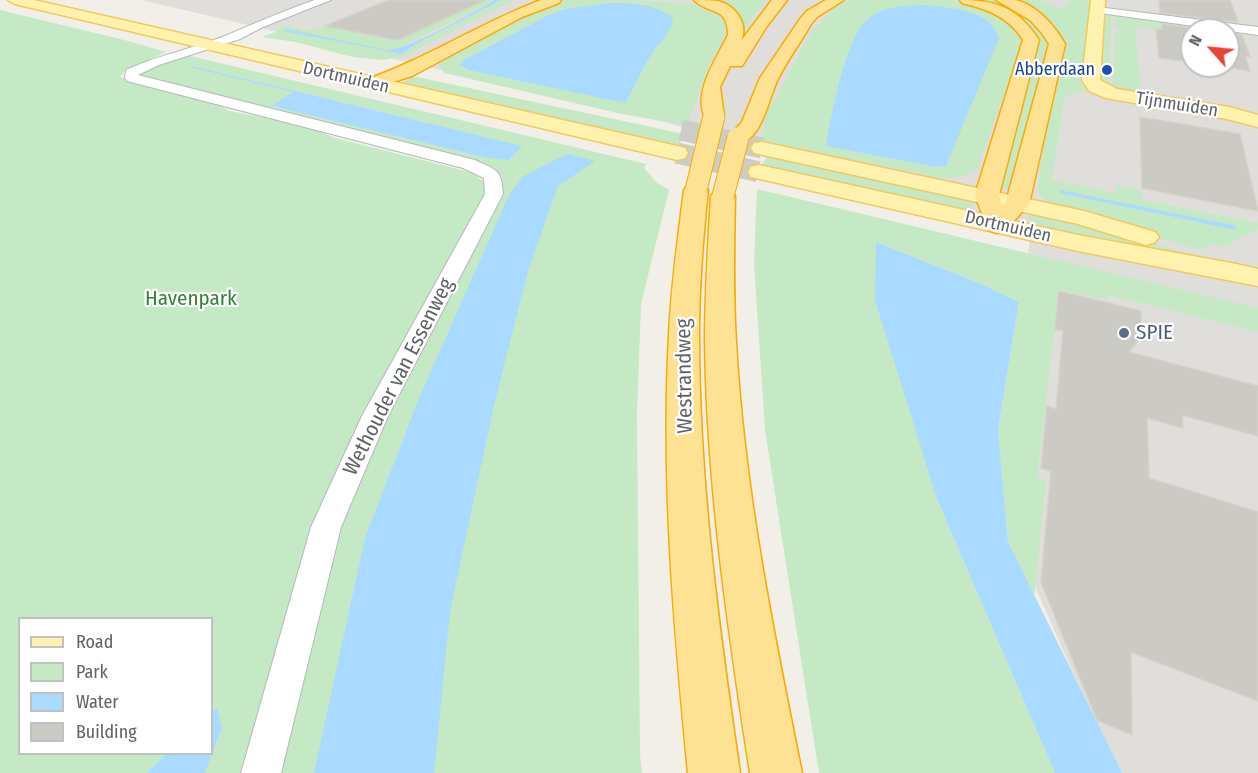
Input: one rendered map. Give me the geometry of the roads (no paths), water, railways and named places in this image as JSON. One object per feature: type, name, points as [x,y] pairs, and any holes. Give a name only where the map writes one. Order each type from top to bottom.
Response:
[{"type":"highway","points":[[390,68],[525,0]]},
{"type":"highway","points":[[390,68],[554,0]]},
{"type":"highway","points":[[701,0],[726,10],[733,16],[737,25],[736,35],[711,87],[714,116]]},
{"type":"highway","name":"Westrandweg","points":[[776,773],[756,665],[731,490],[722,396],[718,263],[710,193],[714,116],[725,87],[746,45],[780,0]]},
{"type":"highway","points":[[766,47],[798,0]]},
{"type":"highway","points":[[742,128],[769,78],[805,22],[812,14],[837,0]]},
{"type":"highway","points":[[968,0],[996,8],[1013,16],[1024,27],[1031,40],[987,198],[997,225],[1017,204],[1057,44],[1051,32],[1038,17],[1004,0]]},
{"type":"highway","name":"Westrandweg","points":[[714,773],[687,489],[683,377],[687,246],[742,128],[754,70]]},
{"type":"main road","name":"Dortmuiden","points":[[15,0],[438,78]]},
{"type":"main road","name":"Dortmuiden","points":[[73,0],[218,39],[298,49]]},
{"type":"main road","name":"Tijnmuiden","points":[[1098,5],[1091,80],[1096,87],[1113,94],[1229,113],[1258,121]]},
{"type":"main road","name":"Dortmuiden","points":[[390,68],[677,153]]},
{"type":"main road","name":"Dortmuiden","points":[[762,148],[1084,218],[1177,247],[1258,264]]},
{"type":"main road","name":"Dortmuiden","points":[[759,172],[1078,243],[1236,272],[1258,279]]},
{"type":"street","points":[[218,39],[325,0]]},
{"type":"street","points":[[1098,5],[1258,31]]},
{"type":"street","name":"Wethouder van Essenweg","points":[[218,39],[154,62],[131,73],[132,78],[470,164],[493,176],[494,194],[375,416],[326,527],[261,773]]},
{"type":"water","points":[[495,0],[501,0],[416,44],[402,54],[284,31],[287,29],[386,50],[425,38]]},
{"type":"water","points":[[610,3],[651,7],[673,18],[669,32],[655,49],[625,103],[469,70],[460,65],[466,59],[545,17],[565,9]]},
{"type":"water","points":[[924,5],[956,9],[979,16],[995,28],[999,38],[946,166],[937,167],[826,146],[840,80],[859,30],[867,20],[880,12]]},
{"type":"water","points":[[190,67],[522,146],[509,160],[488,158],[272,106],[293,92]]},
{"type":"water","points":[[567,154],[595,161],[558,186],[528,271],[494,405],[450,611],[434,773],[314,773],[365,538],[420,396],[509,195],[524,176]]},
{"type":"water","points":[[1060,190],[1236,226],[1237,230],[1060,193]]},
{"type":"water","points":[[876,242],[979,283],[1019,302],[998,430],[1008,542],[1122,773],[1055,773],[937,499],[875,300]]},
{"type":"water","points":[[217,707],[222,728],[213,752],[213,711]]},
{"type":"water","points":[[166,755],[212,755],[205,773],[146,773]]},
{"type":"tunnel","points":[[681,130],[762,148]]},
{"type":"tunnel","points":[[677,153],[759,172]]},
{"type":"place","name":"Abberdaan","points":[[1107,70]]},
{"type":"place","name":"SPIE","points":[[1124,333]]},
{"type":"park label","name":"Havenpark","points":[[191,299]]}]
